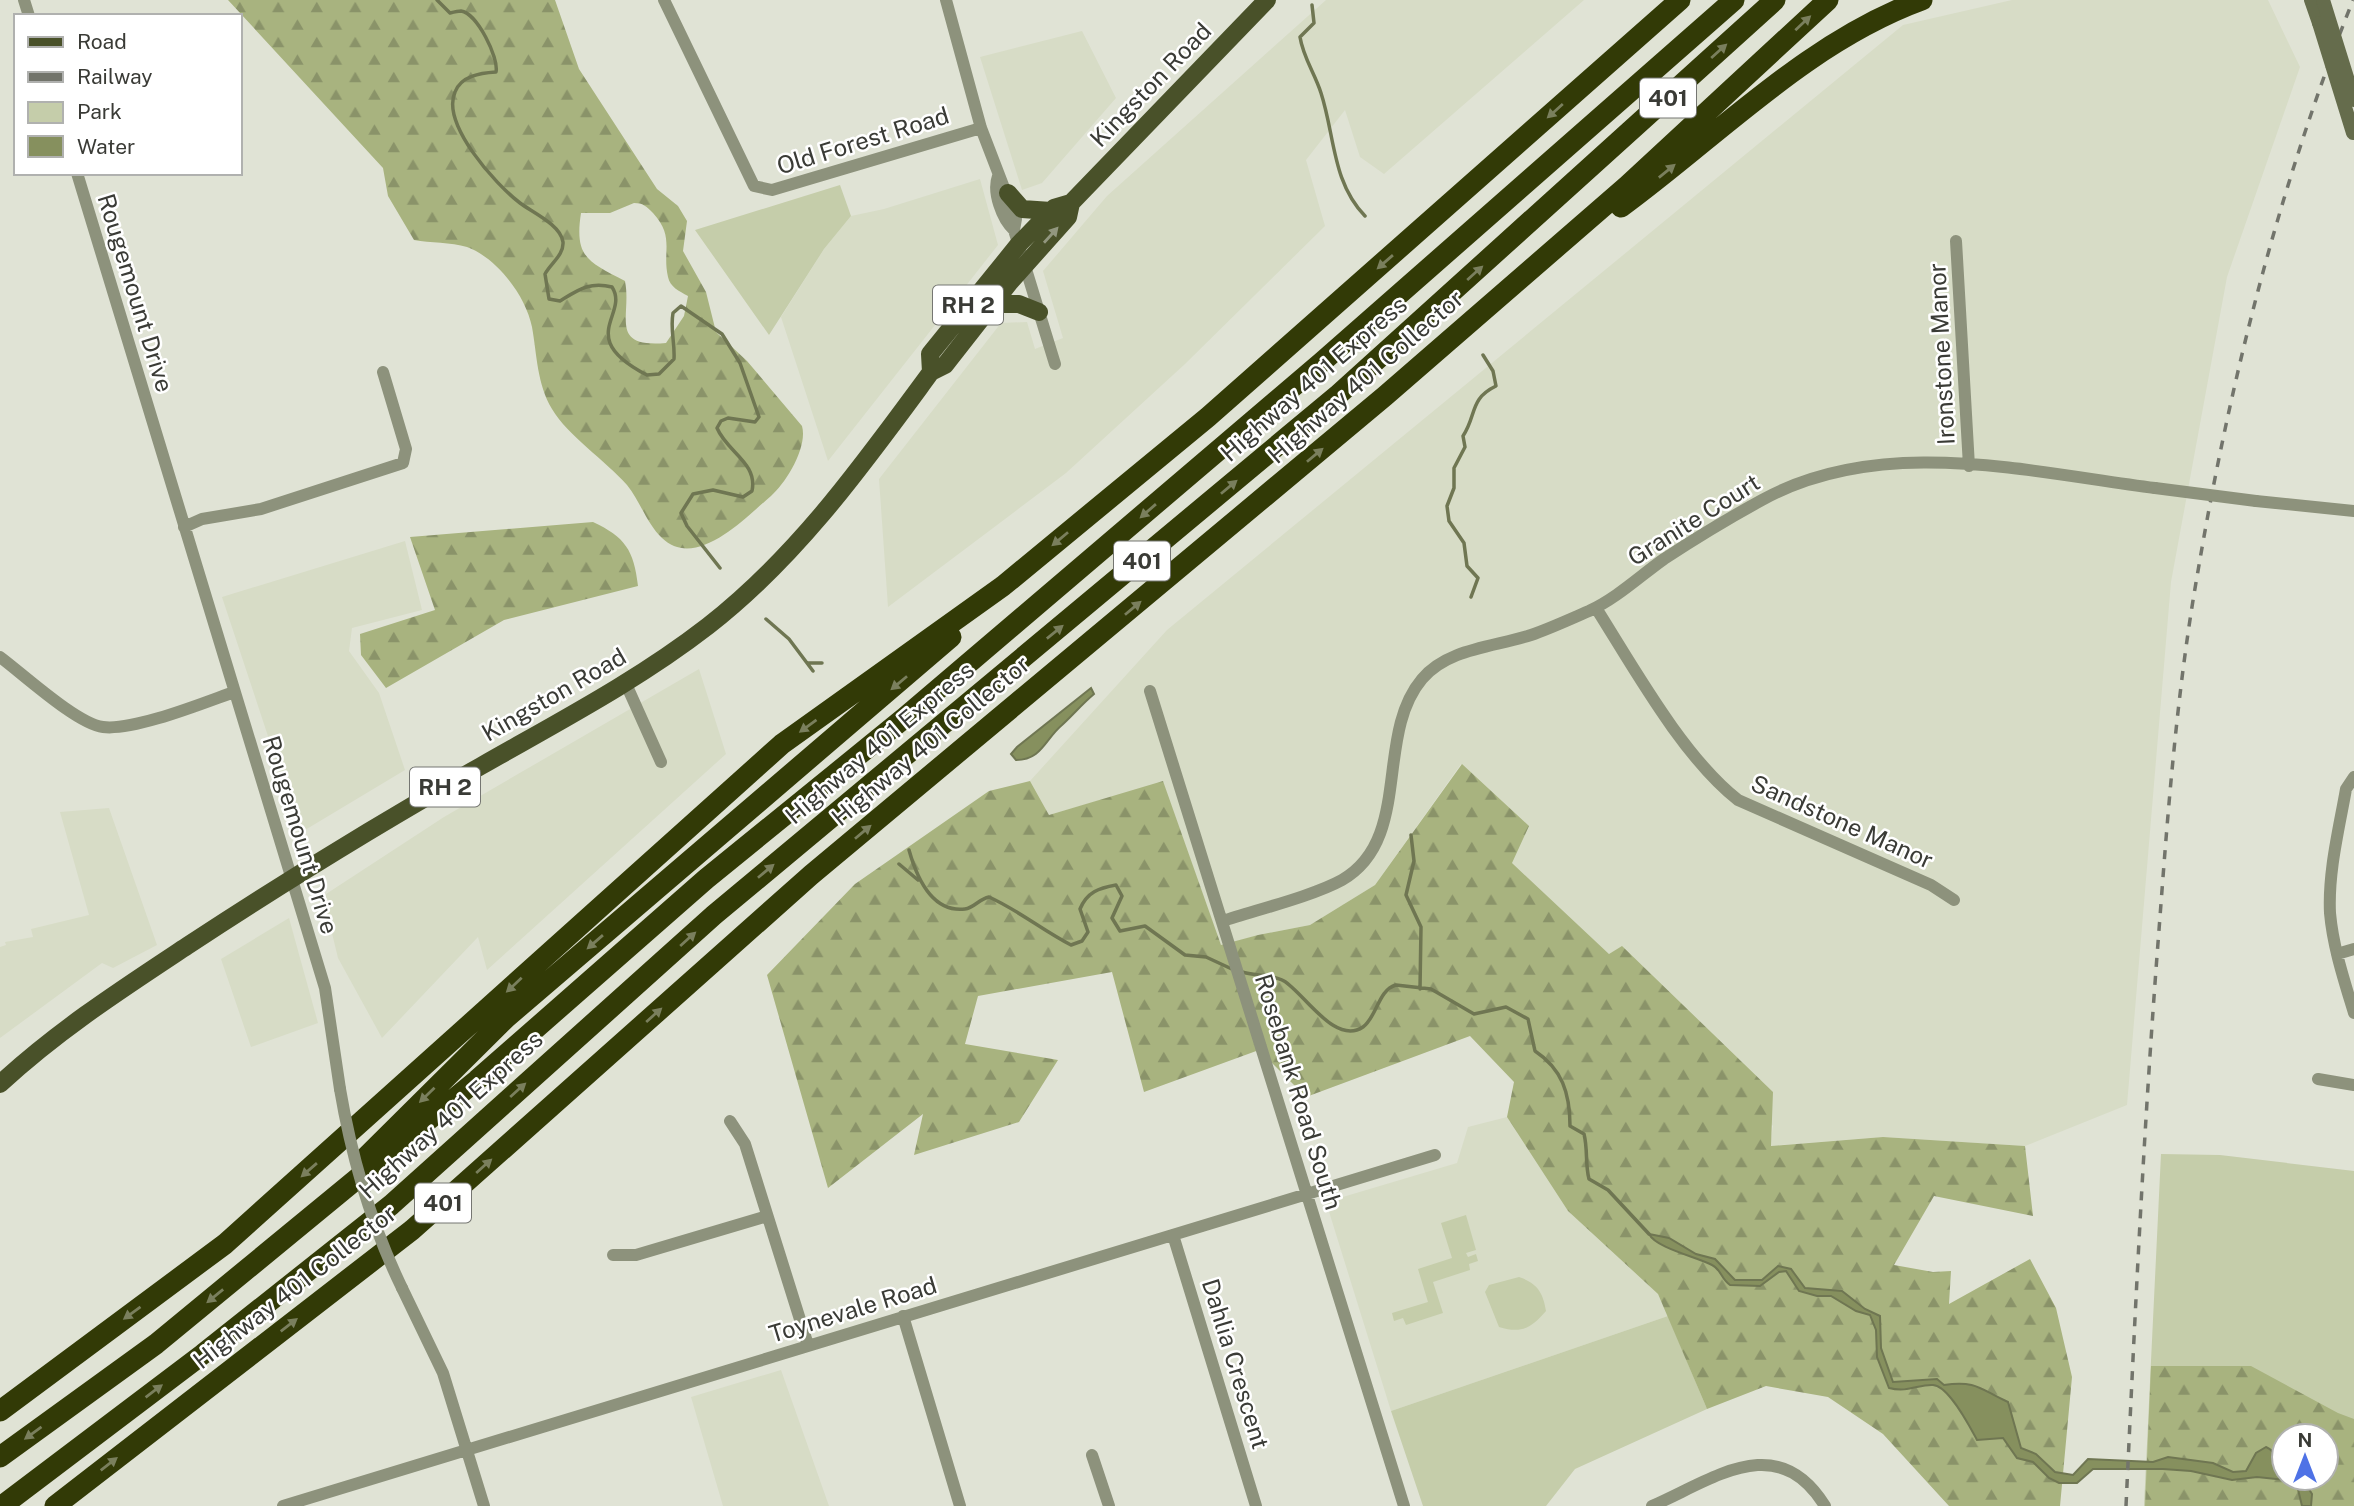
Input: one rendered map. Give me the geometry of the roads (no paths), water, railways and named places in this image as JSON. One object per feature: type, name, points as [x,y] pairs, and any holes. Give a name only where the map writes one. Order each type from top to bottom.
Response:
[{"type":"highway","points":[[1606,66],[1665,0]]},
{"type":"highway","name":"401","points":[[0,1411],[225,1244],[782,744],[1003,586],[1208,417],[1681,0]]},
{"type":"highway","name":"Highway 401 Express","points":[[0,1457],[156,1344],[477,1080],[706,878],[903,719],[1322,362],[1734,0]]},
{"type":"highway","name":"Highway 401 Express","points":[[2,1506],[203,1354],[391,1205],[714,915],[1339,394],[1775,0]]},
{"type":"highway","name":"Highway 401 Collector","points":[[55,1506],[412,1230],[811,875],[1236,522],[1627,186],[1828,0]]},
{"type":"highway","points":[[1495,300],[1635,197],[1790,74],[1855,32],[1922,0]]},
{"type":"highway","points":[[323,1204],[382,1139],[506,1018],[931,656],[1003,586]]},
{"type":"main road","name":"Kingston Road","points":[[931,372],[930,354],[1016,237],[1051,211],[1071,203],[1266,0]]},
{"type":"main road","points":[[2311,0],[2353,135]]},
{"type":"main road","points":[[2323,0],[2354,100]]},
{"type":"main road","points":[[1008,193],[1022,209],[1051,211]]},
{"type":"main road","name":"Kingston Road","points":[[0,1084],[38,1051],[114,994],[292,877],[401,811],[626,684],[709,625],[804,537],[851,480],[931,372],[945,365],[1025,264],[1068,217],[1071,203]]},
{"type":"main road","points":[[993,304],[1019,304],[1039,312]]},
{"type":"street","name":"Old Forest Road","points":[[664,0],[754,187],[772,190],[981,128]]},
{"type":"street","points":[[946,0],[981,128],[1016,219],[1016,237]]},
{"type":"street","name":"Rougemount Drive","points":[[78,175],[326,988],[340,1090],[369,1213],[443,1373],[484,1506]]},
{"type":"street","points":[[998,176],[994,185],[1006,223],[1016,237],[1055,364]]},
{"type":"street","name":"Ironstone Manor","points":[[1956,240],[1969,466]]},
{"type":"street","points":[[184,527],[202,519],[261,509],[402,463],[406,449],[383,372]]},
{"type":"street","name":"Granite Court","points":[[1223,921],[1343,880],[1368,856],[1384,827],[1398,726],[1404,706],[1423,678],[1451,657],[1531,635],[1596,608],[1664,559],[1764,499],[1799,483],[1827,473],[1880,463],[1969,466],[2354,511]]},
{"type":"street","name":"Sandstone Manor","points":[[1596,608],[1697,762],[1718,784],[1738,800],[1931,885],[1954,900]]},
{"type":"street","points":[[0,657],[79,717],[101,727],[125,727],[234,692]]},
{"type":"street","points":[[626,684],[661,762]]},
{"type":"street","name":"Rosebank Road South","points":[[1150,691],[1404,1506]]},
{"type":"street","points":[[2354,777],[2346,789],[2331,877],[2330,912],[2337,954],[2354,1013]]},
{"type":"street","points":[[2337,954],[2354,949]]},
{"type":"street","points":[[2318,1079],[2354,1085]]},
{"type":"street","points":[[730,1121],[745,1144],[807,1345]]},
{"type":"street","name":"Toynevale Road","points":[[283,1506],[324,1500],[467,1450],[1435,1155]]},
{"type":"street","points":[[613,1255],[636,1255],[767,1216]]},
{"type":"street","name":"Dahlia Crescent","points":[[1172,1235],[1256,1506]]},
{"type":"street","points":[[902,1317],[960,1506]]},
{"type":"street","points":[[1092,1455],[1109,1506]]},
{"type":"street","points":[[1652,1506],[1676,1501],[1746,1464],[1768,1464],[1791,1470],[1804,1480],[1825,1506]]},
{"type":"water","points":[[1091,688],[1094,694],[1037,753],[1032,757],[1016,760],[1011,754],[1017,747]]},
{"type":"water","points":[[1649,1234],[1669,1238],[1696,1254],[1715,1259],[1735,1280],[1762,1280],[1778,1266],[1791,1269],[1805,1288],[1842,1291],[1865,1309],[1880,1316],[1881,1348],[1893,1382],[1937,1379],[1944,1385],[1972,1385],[2008,1402],[2021,1448],[2036,1454],[2055,1472],[2073,1475],[2088,1459],[2153,1462],[2168,1457],[2213,1463],[2233,1472],[2246,1471],[2256,1453],[2266,1447],[2270,1450],[2270,1478],[2232,1480],[2191,1471],[2163,1469],[2093,1469],[2077,1483],[2059,1483],[2049,1478],[2033,1462],[2017,1458],[2003,1438],[1977,1440],[1958,1408],[1939,1387],[1928,1385],[1902,1390],[1889,1388],[1877,1357],[1876,1330],[1870,1315],[1856,1311],[1831,1296],[1817,1296],[1799,1291],[1786,1271],[1779,1272],[1760,1286],[1730,1285],[1715,1267],[1653,1239]]},
{"type":"water","points":[[2299,1492],[2311,1492],[2311,1506],[2302,1506]]},
{"type":"waterway","points":[[437,0],[450,13],[461,11],[474,19],[486,37],[494,57],[496,72],[472,76],[458,87],[453,105],[456,120],[473,152],[497,182],[520,203],[552,225],[561,236],[563,247],[545,274],[549,299],[560,301],[591,286],[612,287],[616,297],[609,327],[613,349],[625,361],[647,375],[659,374],[674,359],[673,313],[681,306],[722,334],[740,363],[759,417],[755,422],[728,418],[721,421],[717,428],[746,465],[753,481],[752,491],[743,497],[713,490],[693,494],[681,513],[687,526],[720,568]]},
{"type":"waterway","points":[[1312,5],[1314,23],[1300,37],[1326,109],[1340,173],[1354,203],[1365,216]]},
{"type":"waterway","points":[[1471,597],[1478,578],[1467,566],[1464,543],[1449,521],[1447,506],[1454,488],[1454,468],[1465,447],[1463,436],[1477,402],[1496,386],[1493,371],[1483,355]]},
{"type":"waterway","points":[[766,619],[789,639],[813,671]]},
{"type":"waterway","points":[[808,663],[822,663]]},
{"type":"waterway","points":[[1411,835],[1414,861],[1406,895],[1421,927],[1420,989]]},
{"type":"waterway","points":[[909,850],[927,890],[934,899],[953,909],[965,909],[989,897],[1071,945],[1082,941],[1088,932],[1080,909],[1086,898],[1099,889],[1116,885],[1122,896],[1112,918],[1120,931],[1145,926],[1185,955],[1206,957],[1234,970]]},
{"type":"waterway","points":[[899,864],[918,880]]},
{"type":"waterway","points":[[1242,972],[1284,981],[1321,1016],[1342,1030],[1352,1031],[1368,1023],[1385,992],[1396,985],[1431,989],[1474,1014],[1506,1007],[1528,1019],[1535,1051],[1552,1066],[1563,1083],[1570,1126],[1584,1134],[1589,1179],[1608,1190],[1649,1234]]},
{"type":"railway","points":[[2126,1506],[2154,1002],[2166,840],[2184,660],[2211,498],[2260,281],[2303,139],[2353,0]]}]
